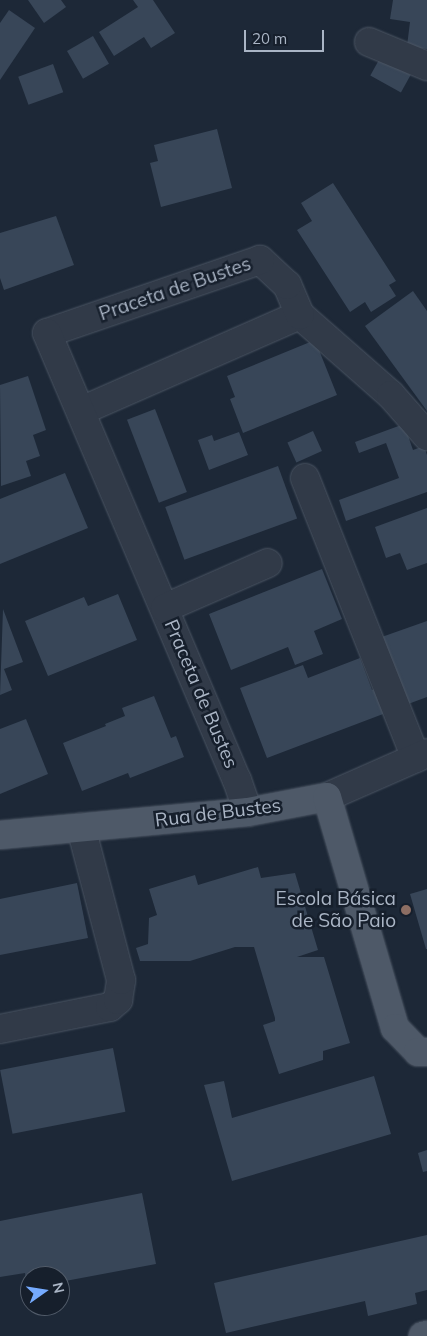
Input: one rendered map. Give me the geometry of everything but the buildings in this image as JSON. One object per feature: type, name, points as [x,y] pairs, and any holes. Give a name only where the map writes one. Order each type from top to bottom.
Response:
[{"type":"main road","name":"Rua de Bustes","points":[[0,835],[248,812],[327,798]]},
{"type":"main road","points":[[327,798],[395,1028],[418,1052],[427,1052]]},
{"type":"main road","points":[[422,1336],[427,1335]]},
{"type":"street","points":[[369,42],[427,66]]},
{"type":"street","name":"Praceta de Bustes","points":[[248,812],[238,780],[47,333],[260,260],[287,285],[300,315]]},
{"type":"street","points":[[81,411],[300,315],[391,395],[427,436]]},
{"type":"street","points":[[305,478],[421,756]]},
{"type":"street","points":[[165,608],[268,563]]},
{"type":"street","name":"Rua de Bustes","points":[[327,798],[421,756]]},
{"type":"street","points":[[0,1029],[110,1007],[118,1000],[120,980],[81,827]]},
{"type":"place","name":"Escola Básica de São Paio","points":[[406,910]]}]
